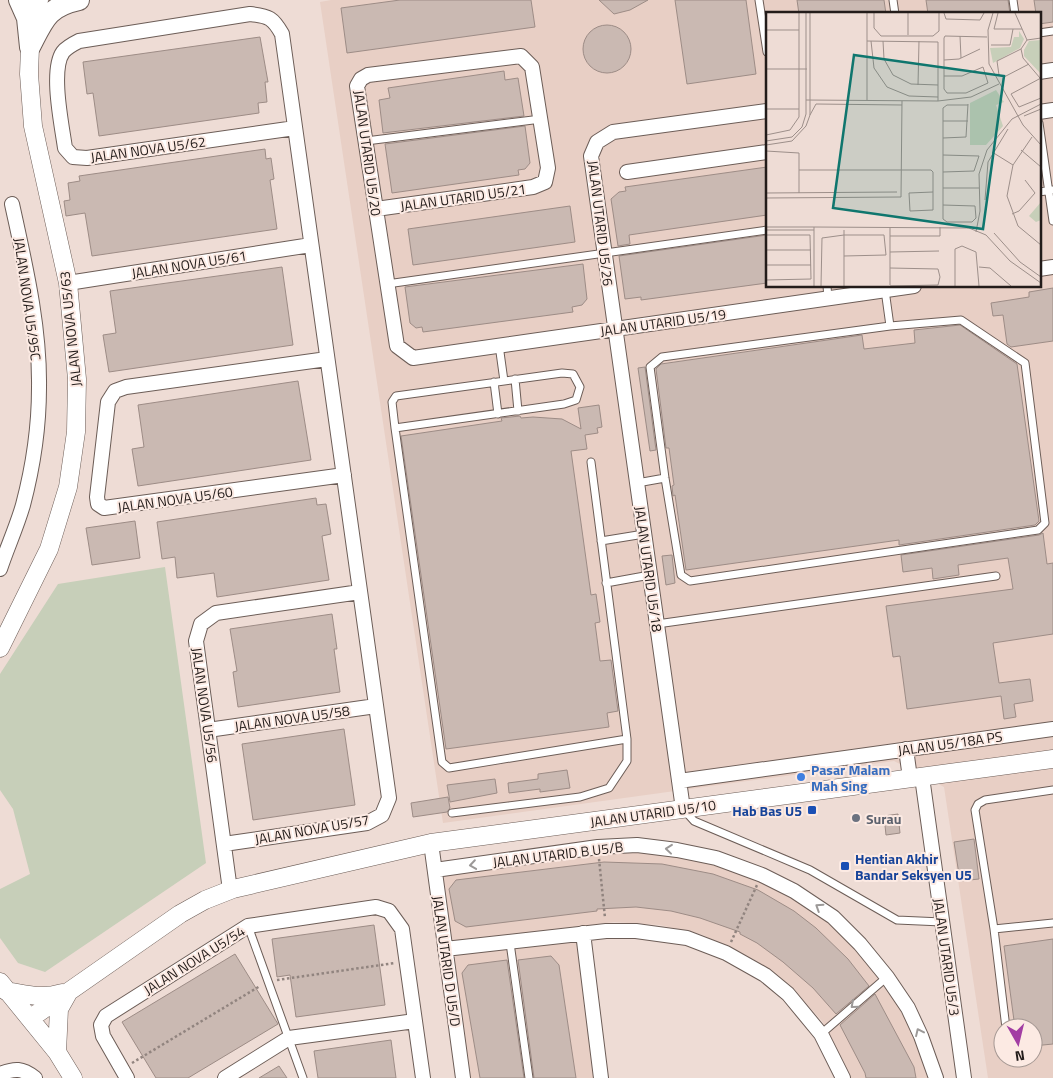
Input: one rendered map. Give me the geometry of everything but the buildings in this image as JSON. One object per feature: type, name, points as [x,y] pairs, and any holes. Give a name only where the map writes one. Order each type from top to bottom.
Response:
[{"type":"main road","points":[[18,0],[27,18],[30,47]]},
{"type":"main road","points":[[30,47],[46,15],[63,4],[79,0]]},
{"type":"street","name":"JALAN NOVA U5/63","points":[[0,648],[48,550],[68,488],[76,432],[77,379],[68,283],[33,126],[29,74],[30,47],[39,0]]},
{"type":"street","name":"JALAN NOVA U5/62","points":[[250,14],[264,16],[275,21],[282,34],[295,128],[87,158],[73,157],[65,148],[56,73],[62,53],[79,41],[250,14]]},
{"type":"street","name":"JALAN UTARID U5/20","points":[[412,358],[397,346],[357,86],[361,79],[368,75],[521,56],[532,67],[540,119]]},
{"type":"street","points":[[1040,72],[1053,70]]},
{"type":"street","points":[[1040,112],[1053,110]]},
{"type":"street","name":"JALAN UTARID U5/26","points":[[615,329],[591,156],[597,142],[613,132],[766,111]]},
{"type":"street","name":"JALAN UTARID U5/21","points":[[376,209],[533,187],[545,182],[548,168],[540,119]]},
{"type":"street","points":[[295,128],[376,706]]},
{"type":"street","points":[[628,172],[766,152]]},
{"type":"street","name":"JALAN NOVA U5/95C","points":[[0,569],[5,538],[23,506],[37,428],[39,387],[37,345],[32,306],[12,204]]},
{"type":"street","name":"JALAN NOVA U5/61","points":[[68,283],[311,244]]},
{"type":"street","points":[[1040,269],[1053,267]]},
{"type":"street","name":"JALAN UTARID U5/19","points":[[412,358],[615,329],[827,292],[900,288]]},
{"type":"street","name":"JALAN UTARID U5/18","points":[[615,329],[683,809]]},
{"type":"street","name":"JALAN NOVA U5/60","points":[[328,359],[126,387],[115,391],[108,402],[97,497],[98,504],[104,508],[344,475]]},
{"type":"street","name":"JALAN NOVA U5/56","points":[[230,890],[196,641],[201,624],[216,613],[360,592]]},
{"type":"street","name":"JALAN NOVA U5/58","points":[[208,730],[376,706]]},
{"type":"street","name":"JALAN NOVA U5/57","points":[[224,844],[367,823],[382,815],[389,798],[376,706]]},
{"type":"street","name":"JALAN U5/18A PS","points":[[679,781],[1053,729]]},
{"type":"street","name":"JALAN UTARID U5/3","points":[[906,749],[916,777],[942,922],[964,1078]]},
{"type":"street","name":"JALAN UTARID U5/10","points":[[30,1018],[180,914],[205,900],[230,890],[431,844],[1053,759]]},
{"type":"street","name":"JALAN UTARID D U5/D","points":[[431,844],[463,1078]]},
{"type":"street","name":"JALAN UTARID B U5/B","points":[[435,870],[598,847],[637,845],[677,850],[716,858],[762,875],[794,891],[833,916],[860,944],[887,977],[911,1015],[921,1036],[936,1078]]},
{"type":"street","name":"JALAN NOVA U5/54","points":[[124,1074],[103,1036],[101,1025],[106,1016],[248,926],[376,907],[389,911],[402,929],[407,961]]},
{"type":"street","points":[[446,949],[606,931],[636,931],[687,938],[726,952],[765,975],[788,994],[821,1034],[843,1078]]},
{"type":"street","points":[[583,933],[601,1078]]},
{"type":"street","points":[[407,961],[423,1078]]},
{"type":"street","points":[[3,986],[30,996],[52,996],[70,990]]},
{"type":"street","points":[[3,986],[57,1052],[73,1078]]},
{"type":"street","points":[[57,1052],[58,1009],[70,990]]},
{"type":"street","points":[[225,1078],[289,1038],[415,1021]]},
{"type":"street","points":[[0,1074],[16,1069],[26,1071],[34,1078]]},
{"type":"lane","points":[[759,0],[766,46]]},
{"type":"lane","points":[[1040,33],[1053,31]]},
{"type":"lane","points":[[366,141],[540,119]]},
{"type":"lane","points":[[1040,129],[1051,190],[1053,221]]},
{"type":"lane","points":[[387,284],[766,230]]},
{"type":"lane","points":[[885,290],[890,326]]},
{"type":"lane","points":[[960,320],[1025,363],[1045,523],[1038,530],[690,581],[681,575],[665,478],[650,367],[662,357],[890,326],[960,320]]},
{"type":"lane","points":[[500,345],[504,381]]},
{"type":"lane","points":[[395,428],[564,404],[576,400],[580,387],[573,374],[562,373],[396,396],[392,402],[395,428],[442,762],[449,768],[627,739]]},
{"type":"lane","points":[[515,379],[518,411]]},
{"type":"lane","points":[[494,382],[498,414]]},
{"type":"lane","points":[[452,813],[580,798],[609,788],[627,760],[627,739],[591,462]]},
{"type":"lane","points":[[637,483],[665,478]]},
{"type":"lane","points":[[601,541],[644,534]]},
{"type":"lane","points":[[606,583],[650,575]]},
{"type":"lane","points":[[657,624],[996,576]]},
{"type":"lane","points":[[1005,1018],[994,929],[975,810],[978,804],[985,800],[1053,790]]},
{"type":"lane","points":[[683,809],[694,821],[810,870],[897,920],[942,922]]},
{"type":"lane","points":[[994,929],[1053,923]]},
{"type":"lane","points":[[248,926],[303,1078]]},
{"type":"lane","points":[[510,943],[528,1078]]},
{"type":"lane","points":[[821,1034],[887,977]]},
{"type":"path","points":[[598,847],[606,931]]},
{"type":"path","points":[[726,952],[762,875]]},
{"type":"path","points":[[124,1074],[268,981],[407,961]]},
{"type":"shaded area","points":[[331,0],[1053,0],[1053,1078],[988,1078],[944,787],[894,761],[443,823],[320,2]]},
{"type":"shaded area","points":[[637,851],[677,855],[715,863],[792,895],[829,919],[857,948],[904,1011],[932,1078],[851,1078],[822,1021],[791,987],[767,968],[703,935],[660,925],[614,922],[575,927],[594,1078],[470,1078],[440,876],[593,853]]},
{"type":"green space","points":[[165,567],[206,863],[45,972],[18,963],[0,938],[0,889],[30,874],[13,809],[0,790],[0,674],[58,584]]},
{"type":"place","name":"Pasar Malam Mah Sing","points":[[801,777]]},
{"type":"place","name":"Hab Bas U5","points":[[812,810]]},
{"type":"place","name":"Surau","points":[[856,818]]},
{"type":"place","name":"Hentian Akhir Bandar Seksyen U5","points":[[845,866]]}]
